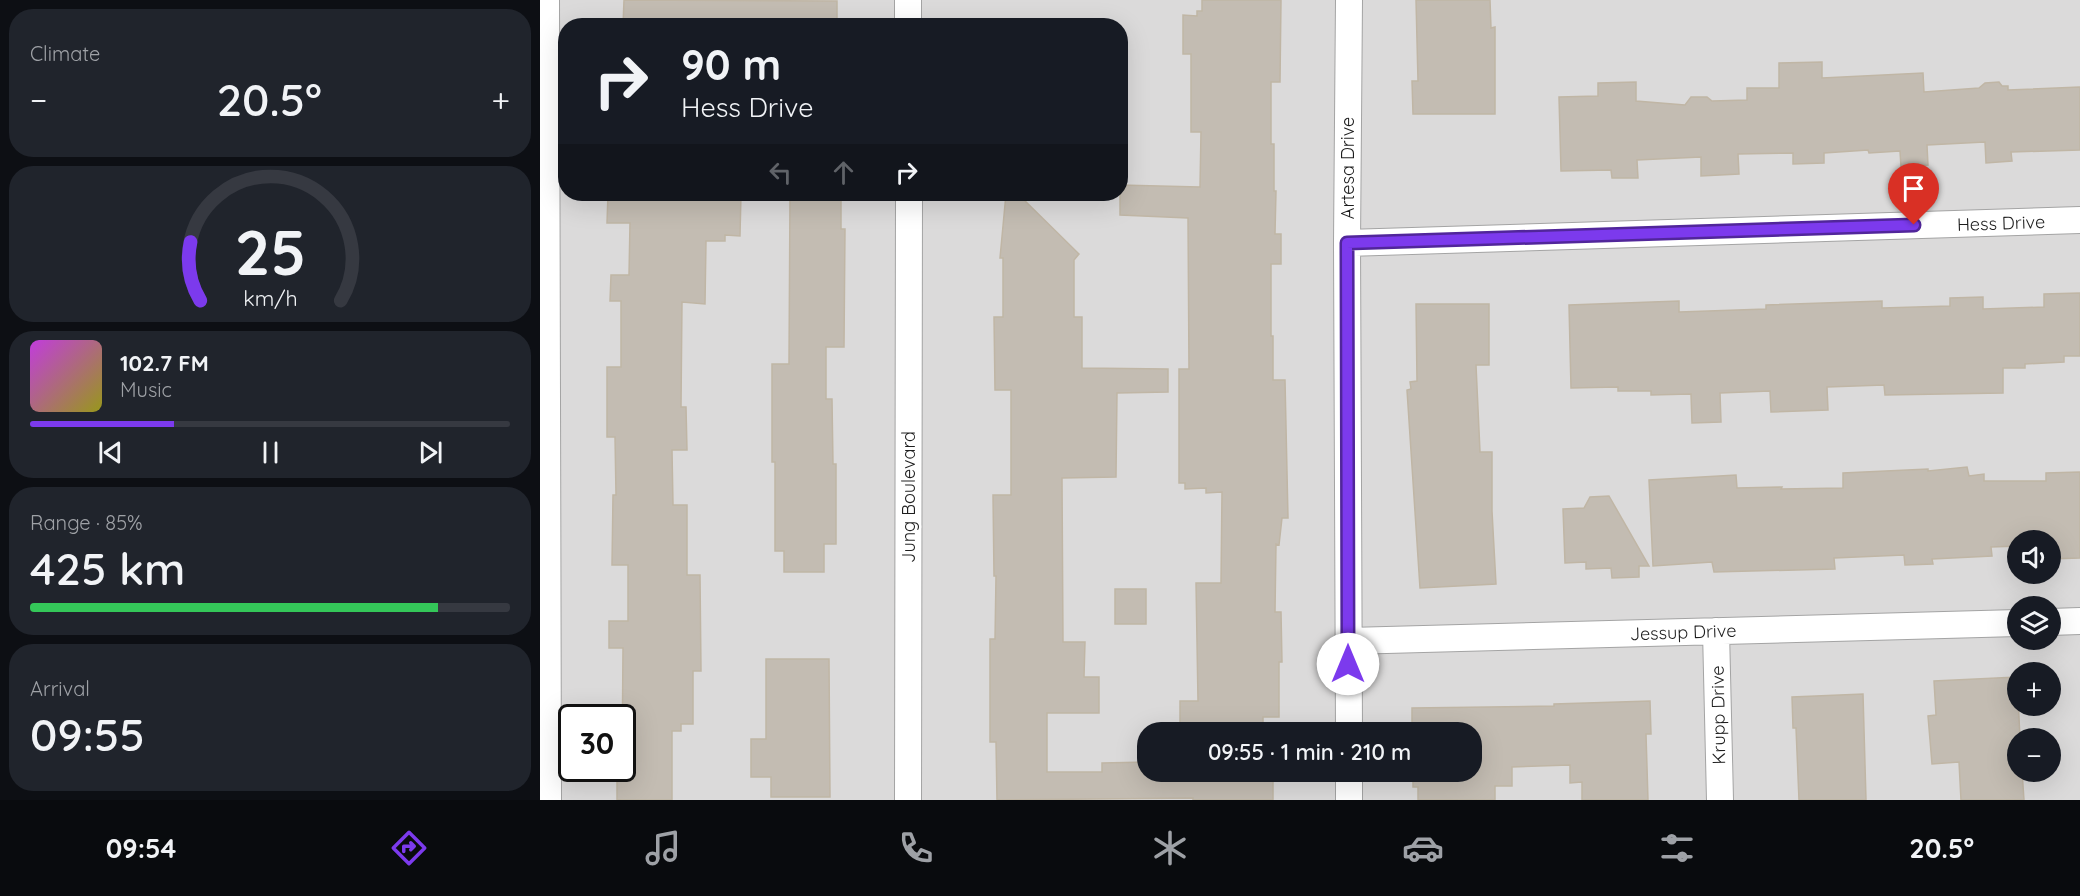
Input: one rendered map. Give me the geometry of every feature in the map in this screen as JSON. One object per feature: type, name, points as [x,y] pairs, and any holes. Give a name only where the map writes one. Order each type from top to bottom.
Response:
[{"type":"street","points":[[546,0],[551,103],[548,800]]},
{"type":"street","points":[[908,0],[908,18]]},
{"type":"street","name":"Artesa Drive","points":[[1348,0],[1349,722]]},
{"type":"street","name":"Jung Boulevard","points":[[908,800],[909,201]]},
{"type":"street","name":"Hess Drive","points":[[1347,243],[2080,220]]},
{"type":"street","points":[[2061,622],[2080,621]]},
{"type":"street","name":"Jessup Drive","points":[[1348,641],[2007,623]]},
{"type":"street","name":"Krupp Drive","points":[[1716,631],[1719,800]]},
{"type":"street","points":[[1349,782],[1349,800]]},
{"type":"shaded area","points":[[540,0],[2080,0],[2080,800],[540,800]]},
{"type":"building","points":[[624,0],[837,1],[837,18],[623,18]]},
{"type":"building","points":[[1202,0],[1281,0],[1280,82],[1271,82],[1271,144],[1274,144],[1275,234],[1281,234],[1281,264],[1271,264],[1271,336],[1273,336],[1273,380],[1285,380],[1288,518],[1282,518],[1279,545],[1276,544],[1275,612],[1281,612],[1282,662],[1279,662],[1279,717],[1263,717],[1263,722],[1180,722],[1180,701],[1198,701],[1196,583],[1221,583],[1222,492],[1206,493],[1206,488],[1185,489],[1185,483],[1179,483],[1179,369],[1189,369],[1188,218],[1120,215],[1120,201],[1128,201],[1128,185],[1200,187],[1201,132],[1191,132],[1191,54],[1183,54],[1183,15],[1197,16],[1197,11],[1202,11]]},
{"type":"building","points":[[1416,0],[1490,0],[1491,28],[1495,27],[1495,114],[1413,114],[1412,81],[1418,81]]},
{"type":"building","points":[[1822,62],[1822,78],[1923,73],[1924,92],[1979,88],[1985,83],[1999,82],[2002,86],[2008,86],[2008,90],[2080,87],[2080,150],[2011,152],[2012,161],[1986,163],[1985,142],[1927,145],[1928,165],[1901,167],[1900,151],[1869,153],[1868,150],[1824,153],[1824,163],[1793,164],[1793,153],[1738,154],[1739,174],[1701,176],[1701,157],[1637,160],[1638,178],[1612,178],[1611,170],[1561,171],[1559,97],[1598,96],[1598,83],[1636,82],[1636,101],[1685,105],[1691,97],[1707,97],[1712,101],[1747,100],[1747,88],[1779,88],[1779,63]]},
{"type":"building","points":[[608,201],[741,201],[740,236],[725,235],[725,241],[706,241],[705,304],[682,302],[681,407],[686,407],[687,450],[672,450],[673,505],[687,505],[687,575],[700,575],[701,671],[693,671],[693,724],[681,724],[681,731],[672,731],[672,800],[617,800],[617,782],[636,782],[636,704],[623,704],[623,648],[609,648],[609,621],[628,621],[628,565],[612,565],[613,495],[616,495],[615,437],[607,437],[607,367],[621,367],[621,301],[610,301],[611,275],[629,275],[630,223],[607,223]]},
{"type":"building","points":[[790,201],[841,201],[841,229],[845,229],[844,347],[826,347],[826,399],[832,399],[833,464],[836,464],[836,544],[824,544],[824,572],[784,572],[784,551],[775,551],[772,364],[789,364]]},
{"type":"building","points":[[1005,201],[1025,201],[1079,254],[1074,260],[1074,317],[1082,317],[1082,368],[1168,369],[1168,392],[1117,393],[1116,477],[1062,478],[1063,642],[1085,642],[1084,677],[1099,677],[1099,713],[1047,713],[1047,772],[1102,772],[1102,763],[1137,762],[1137,782],[1273,782],[1273,800],[1193,800],[1193,798],[997,800],[996,742],[990,742],[990,639],[995,639],[996,576],[994,576],[993,495],[1011,495],[1011,390],[995,390],[994,317],[1003,317],[1003,258],[1000,258]]},
{"type":"building","points":[[2080,293],[2080,356],[2064,356],[2064,362],[2025,364],[2025,368],[2003,368],[2003,393],[1885,395],[1884,385],[1827,387],[1828,410],[1771,412],[1770,391],[1720,393],[1721,422],[1692,423],[1691,394],[1651,395],[1651,391],[1618,391],[1618,387],[1571,388],[1569,305],[1679,301],[1679,312],[1766,309],[1766,305],[1882,301],[1882,308],[1950,306],[1950,298],[1983,297],[1983,309],[2044,307],[2044,294]]},
{"type":"building","points":[[1416,304],[1489,304],[1489,365],[1476,365],[1480,452],[1492,452],[1496,584],[1420,588],[1407,390],[1411,389],[1410,382],[1417,381]]},
{"type":"building","points":[[1967,467],[1969,476],[1984,474],[1984,481],[2046,481],[2046,473],[2080,472],[2080,558],[2061,559],[2061,530],[2007,530],[2007,546],[1991,547],[1992,556],[1932,559],[1933,564],[1905,565],[1904,555],[1834,558],[1835,569],[1714,572],[1712,562],[1653,566],[1649,480],[1736,475],[1737,488],[1843,488],[1843,473],[1928,469],[1928,471]]},
{"type":"building","points":[[1609,496],[1649,566],[1639,566],[1639,577],[1612,578],[1611,568],[1586,569],[1586,562],[1565,563],[1563,509],[1584,508],[1590,497]]},
{"type":"building","points":[[1115,589],[1146,589],[1146,624],[1115,624]]},
{"type":"building","points":[[766,659],[829,659],[830,797],[771,797],[771,777],[751,777],[751,739],[766,739]]},
{"type":"building","points":[[2007,677],[2007,716],[2019,716],[2020,728],[2007,728],[2007,782],[2023,782],[2024,800],[1961,800],[1959,762],[1932,764],[1928,716],[1936,715],[1934,681]]},
{"type":"building","points":[[1863,694],[1866,800],[1799,800],[1796,728],[1793,728],[1792,697]]},
{"type":"building","points":[[1650,701],[1651,734],[1646,734],[1648,800],[1582,800],[1582,782],[1570,783],[1570,765],[1512,767],[1512,786],[1495,786],[1495,800],[1418,800],[1418,787],[1413,787],[1413,782],[1482,782],[1482,722],[1412,722],[1412,708],[1554,706],[1554,704]]},
{"type":"route","points":[[1348,664],[1347,243],[1914,225]]}]
